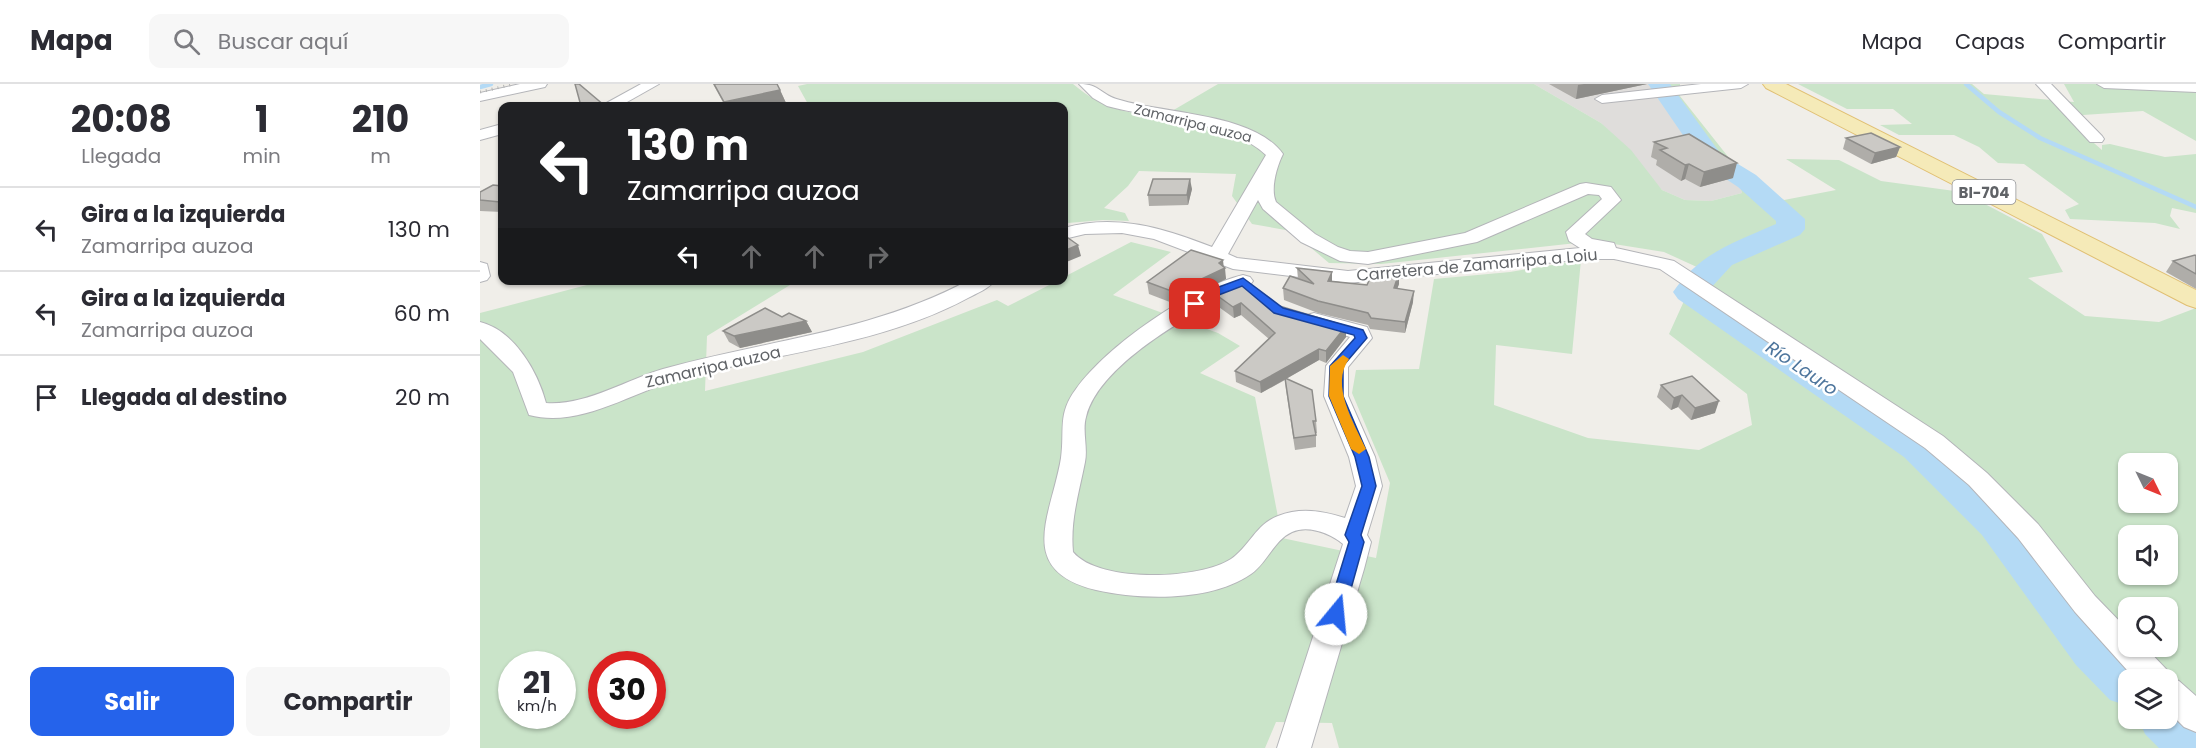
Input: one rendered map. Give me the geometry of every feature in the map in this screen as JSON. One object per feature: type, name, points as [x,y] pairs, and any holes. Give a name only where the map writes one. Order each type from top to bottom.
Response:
[{"type":"main road","name":"BI-704","points":[[1772,84],[2196,300]]},
{"type":"street","points":[[480,97],[540,84]]},
{"type":"street","points":[[618,102],[652,84]]},
{"type":"street","name":"Zamarripa auzoa","points":[[1086,84],[1101,98],[1113,104],[1179,117],[1254,137],[1269,145],[1275,154],[1269,165]]},
{"type":"street","points":[[1602,99],[1741,84]]},
{"type":"street","points":[[2043,84],[2096,138]]},
{"type":"street","points":[[2104,84],[2196,88]]},
{"type":"street","points":[[486,87],[511,90]]},
{"type":"street","points":[[480,135],[498,130]]},
{"type":"street","points":[[1269,165],[1265,198],[1269,205],[1308,238],[1347,257],[1368,258],[1470,238],[1586,188],[1605,191],[1612,200],[1575,232],[1576,237],[1587,244],[1615,249],[1637,257]]},
{"type":"street","points":[[1269,165],[1239,274],[1144,336],[1104,371],[1083,396],[1074,416],[1073,464],[1058,510],[1059,555],[1073,570],[1099,579],[1126,583],[1185,583],[1220,578],[1240,567],[1285,523],[1312,521],[1344,528],[1353,535],[1357,542],[1350,569],[1294,748]]},
{"type":"street","points":[[1068,233],[1100,226],[1156,233],[1239,274]]},
{"type":"street","name":"Carretera de Zamarripa a Loiu","points":[[1239,274],[1348,277],[1497,264],[1586,253],[1637,257],[1667,265],[1711,293],[1739,315],[1896,415],[1978,479],[2028,531],[2085,604],[2146,669]]},
{"type":"street","points":[[480,268],[480,276]]},
{"type":"street","name":"Zamarripa auzoa","points":[[480,328],[502,345],[527,376],[533,405],[537,410],[547,412],[566,410],[672,374],[813,344],[894,321],[950,301],[977,285]]},
{"type":"street","points":[[1289,313],[1359,332],[1361,338],[1336,366],[1336,396],[1362,457],[1369,486],[1353,535]]},
{"type":"street","points":[[2178,700],[2196,717]]},
{"type":"shaded area","points":[[1534,84],[1652,84],[1698,147],[1691,149],[1738,179],[1742,193],[1711,201],[1685,200],[1662,190],[1601,123]]},
{"type":"green space","points":[[807,84],[1073,84],[1104,105],[1160,118],[1218,84],[1534,84],[1601,123],[1631,150],[1662,190],[1685,200],[1711,201],[1742,193],[1738,179],[1690,148],[1697,146],[1652,84],[1680,84],[1680,96],[1737,168],[1784,200],[1836,190],[1786,159],[1839,160],[1881,181],[1962,192],[2042,234],[2063,272],[2028,278],[2085,316],[2159,322],[2196,308],[2196,748],[1339,748],[1332,723],[1276,722],[1265,748],[480,748],[480,313],[587,285],[790,285],[707,336],[705,391],[863,352],[997,300],[1008,306],[1049,285],[1068,285],[1068,275],[1131,242],[1171,252],[1113,295],[1218,333],[1240,346],[1200,373],[1255,397],[1282,538],[1376,558],[1390,483],[1352,393],[1356,370],[1419,369],[1434,279],[1510,272],[1581,260],[1572,354],[1496,345],[1494,405],[1588,438],[1699,450],[1752,425],[1747,394],[1669,334],[1699,268],[1664,252],[1595,241],[1381,264],[1329,263],[1291,231],[1252,224],[1232,196],[1236,174],[1139,171],[1128,186],[1104,208],[1125,213],[1129,221],[1103,220],[1068,223],[1068,102],[807,102],[798,86]]},
{"type":"green space","points":[[1798,84],[1972,84],[1984,94],[2074,102],[2064,84],[2196,84],[2196,141],[2143,111],[2068,116],[2080,131],[2102,150],[2102,145],[2110,144],[2165,157],[2196,154],[2196,213],[2172,208],[2170,216],[2180,229],[2155,223],[2070,219],[2065,210],[2079,204],[2024,164],[1998,163],[1979,147],[1954,135],[1899,135],[1880,125],[1912,124],[1893,109],[1847,109]]},
{"type":"building","points":[[575,84],[579,84],[600,102],[580,102]]},
{"type":"building","points":[[714,84],[777,84],[780,90],[724,102]]},
{"type":"building","points":[[1871,133],[1900,147],[1875,153],[1846,138]]},
{"type":"building","points":[[1689,134],[1737,163],[1704,172],[1689,164],[1685,165],[1660,150],[1667,148],[1654,142]]},
{"type":"building","points":[[1153,179],[1190,179],[1187,195],[1148,195]]},
{"type":"building","points":[[493,185],[498,186],[498,202],[480,200],[480,192]]},
{"type":"building","points":[[1068,238],[1078,245],[1068,249]]},
{"type":"building","points":[[1191,250],[1223,260],[1219,263],[1225,268],[1174,292],[1147,282]]},
{"type":"building","points":[[2195,255],[2196,274],[2173,261]]},
{"type":"building","points":[[1297,268],[1332,272],[1328,281],[1367,285],[1373,272],[1399,273],[1394,288],[1414,291],[1405,322],[1371,318],[1368,313],[1318,301],[1283,288],[1290,276],[1314,284]]},
{"type":"building","points":[[1239,281],[1276,305],[1346,326],[1326,351],[1319,349],[1260,382],[1235,371],[1275,333],[1241,303],[1233,307],[1215,294],[1200,300]]},
{"type":"building","points":[[765,308],[782,317],[789,313],[806,321],[734,336],[723,331]]},
{"type":"building","points":[[1692,376],[1719,401],[1695,408],[1682,395],[1674,398],[1661,385]]},
{"type":"building","points":[[1285,378],[1312,390],[1316,435],[1294,438]]},
{"type":"waterway","points":[[480,87],[491,84]]},
{"type":"waterway","name":"Río Lauro","points":[[1659,84],[1711,158],[1747,181],[1791,219],[1790,229],[1721,259],[1689,292],[1732,324],[1918,448],[1997,524],[2093,651],[2118,675]]},
{"type":"waterway","points":[[1966,84],[1999,112],[2040,138],[2196,207]]},
{"type":"waterway","name":"Río Lauro","points":[[2174,729],[2194,748]]},
{"type":"railway","points":[[480,92],[514,84]]},
{"type":"slow traffic","points":[[1343,359],[1336,366],[1336,396],[1359,449]]},
{"type":"route","points":[[1195,304],[1212,293],[1243,282],[1278,310],[1359,332],[1361,338],[1336,366],[1336,396],[1362,457],[1369,486],[1360,520],[1353,535],[1357,542],[1336,614]]}]
